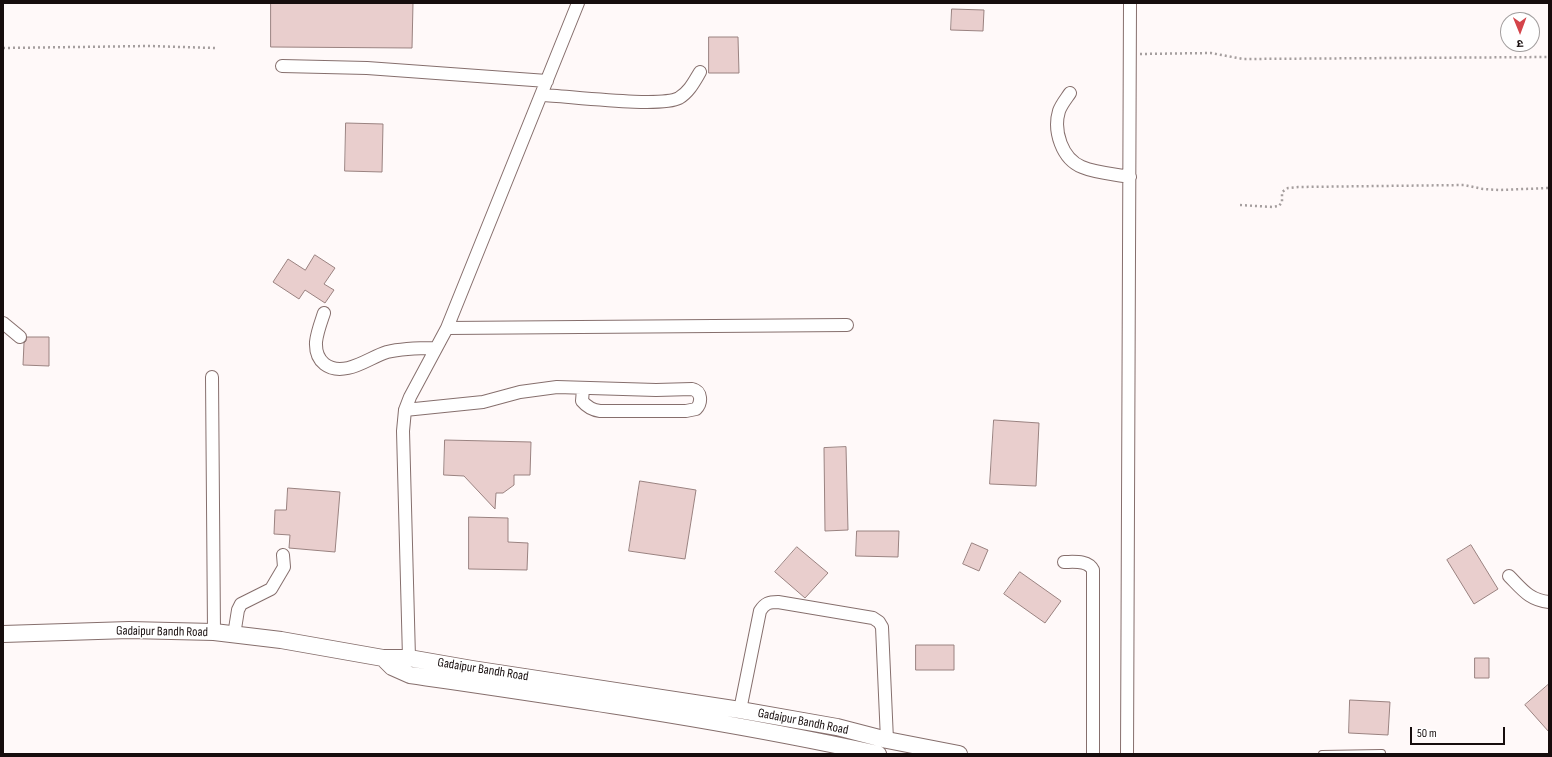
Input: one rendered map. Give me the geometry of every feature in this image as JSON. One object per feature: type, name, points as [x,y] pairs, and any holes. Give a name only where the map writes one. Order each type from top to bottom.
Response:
[{"type":"street","points":[[409,658],[403,431],[405,410],[410,397],[447,328],[548,81],[578,3]]},
{"type":"street","points":[[1127,754],[1130,3]]},
{"type":"street","points":[[282,66],[367,68],[548,81]]},
{"type":"street","points":[[542,94],[637,102],[673,100],[688,90],[700,72]]},
{"type":"street","points":[[1070,94],[1059,110],[1057,122],[1062,146],[1068,155],[1074,163],[1087,169],[1130,177]]},
{"type":"street","points":[[324,313],[317,336],[316,345],[322,363],[328,368],[347,368],[385,353],[398,350],[436,348]]},
{"type":"street","points":[[3,323],[20,336]]},
{"type":"street","points":[[447,328],[847,325]]},
{"type":"street","points":[[212,377],[214,632]]},
{"type":"street","points":[[405,410],[483,402],[520,392],[557,387],[582,389],[692,389],[698,392],[700,401],[699,407],[691,411],[600,411],[587,406],[582,401],[582,389]]},
{"type":"street","points":[[234,635],[238,610],[241,604],[270,589],[280,576],[284,567],[284,555]]},
{"type":"street","points":[[1064,562],[1083,563],[1091,567],[1093,570],[1092,754]]},
{"type":"street","points":[[1509,576],[1529,596],[1541,602],[1549,602]]},
{"type":"street","points":[[740,710],[760,611],[768,602],[778,602],[873,618],[879,622],[882,627],[887,740]]},
{"type":"street","name":"Gadaipur Bandh Road","points":[[3,634],[129,630],[214,632],[281,640],[382,658],[409,658],[740,710],[837,727],[887,740],[958,754]]},
{"type":"street","points":[[382,658],[392,667],[410,675],[731,725],[837,749],[878,754]]},
{"type":"lane","points":[[1322,754],[1382,753]]},
{"type":"path","points":[[3,48],[149,46],[215,48]]},
{"type":"path","points":[[1130,55],[1211,53],[1243,59],[1549,57]]},
{"type":"path","points":[[1240,205],[1279,206],[1282,202],[1282,192],[1288,188],[1298,187],[1464,184],[1483,189],[1499,190],[1549,188]]},
{"type":"building","points":[[271,3],[413,3],[412,48],[271,47]]},
{"type":"building","points":[[952,9],[984,10],[983,31],[951,30]]},
{"type":"building","points":[[709,37],[738,37],[739,73],[709,73]]},
{"type":"building","points":[[346,123],[383,124],[382,172],[345,171]]},
{"type":"building","points":[[315,255],[335,268],[324,284],[334,290],[325,303],[305,290],[299,299],[273,282],[288,259],[305,270]]},
{"type":"building","points":[[27,337],[49,337],[49,366],[23,365],[24,343]]},
{"type":"building","points":[[994,420],[1039,423],[1036,486],[990,484]]},
{"type":"building","points":[[445,440],[531,442],[530,475],[514,475],[514,485],[503,493],[496,493],[495,509],[464,476],[444,475]]},
{"type":"building","points":[[846,447],[848,530],[825,531],[824,448]]},
{"type":"building","points":[[640,481],[696,490],[685,559],[629,551]]},
{"type":"building","points":[[288,488],[340,492],[335,552],[289,548],[290,535],[274,534],[275,510],[286,510]]},
{"type":"building","points":[[469,517],[508,518],[508,542],[528,543],[527,570],[469,569]]},
{"type":"building","points":[[857,531],[899,531],[898,557],[856,556]]},
{"type":"building","points":[[972,543],[988,550],[979,571],[963,564]]},
{"type":"building","points":[[1471,545],[1498,589],[1474,604],[1447,560]]},
{"type":"building","points":[[797,547],[828,573],[805,598],[775,572]]},
{"type":"building","points":[[1020,572],[1061,601],[1045,623],[1004,594]]},
{"type":"building","points":[[916,645],[954,645],[954,670],[916,670]]},
{"type":"building","points":[[1475,658],[1489,658],[1489,678],[1475,678]]},
{"type":"building","points":[[1549,684],[1549,732],[1525,705]]},
{"type":"building","points":[[1350,700],[1390,702],[1388,735],[1349,733]]}]
